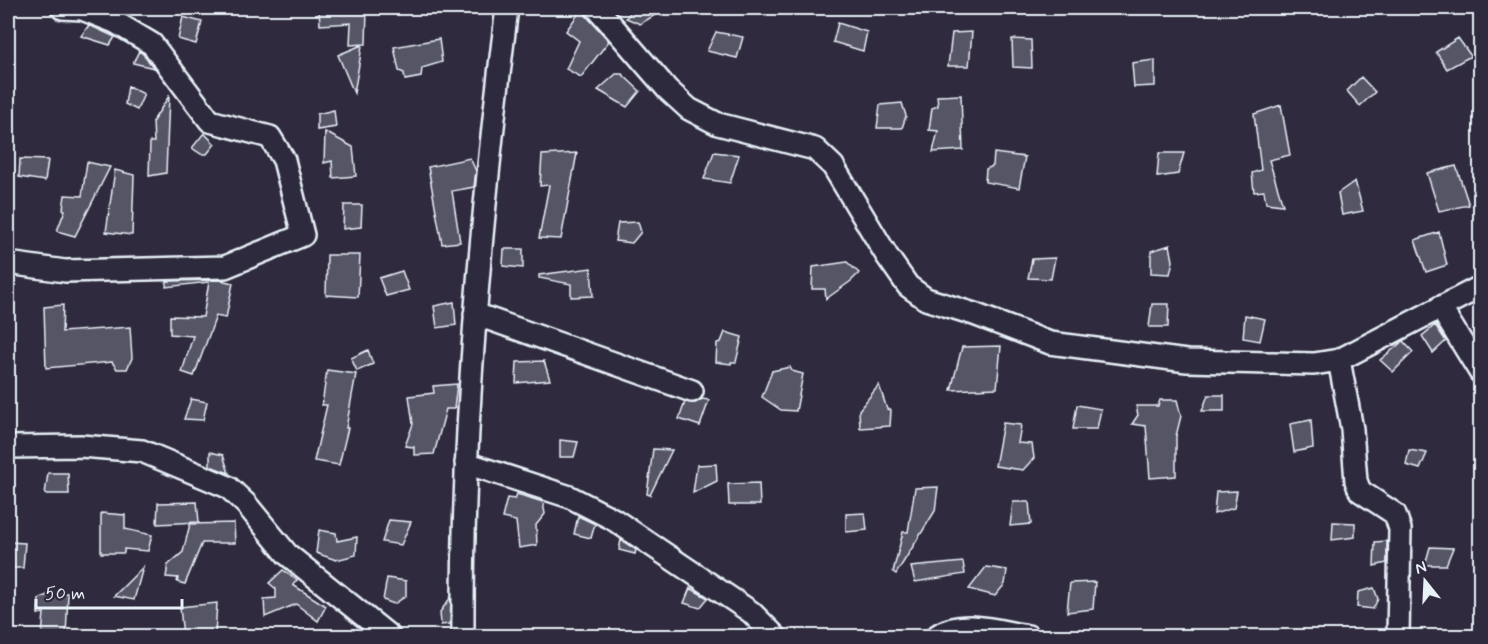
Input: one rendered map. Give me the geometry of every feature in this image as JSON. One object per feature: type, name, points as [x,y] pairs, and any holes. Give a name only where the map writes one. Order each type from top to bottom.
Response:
[{"type":"street","points":[[8,263],[64,271],[225,267],[303,235],[284,160],[270,137],[210,121],[152,44],[115,22],[82,9],[62,8]]},
{"type":"street","points":[[463,636],[463,525],[475,314],[507,8]]},
{"type":"street","points":[[597,8],[667,89],[689,109],[718,124],[815,149],[833,166],[887,256],[908,286],[926,299],[974,314],[1050,343],[1187,361],[1314,364],[1339,360],[1480,287]]},
{"type":"street","points":[[1440,307],[1480,372]]},
{"type":"street","points":[[475,314],[692,391]]},
{"type":"street","points":[[1339,360],[1352,429],[1356,481],[1360,491],[1395,514],[1400,529],[1398,636]]},
{"type":"street","points":[[8,447],[81,446],[142,451],[228,487],[246,504],[287,554],[389,636]]},
{"type":"street","points":[[466,463],[570,496],[613,519],[751,612],[775,636]]},
{"type":"street","points":[[937,636],[945,630],[960,627],[1028,636]]},
{"type":"building","points":[[319,8],[367,8],[366,44],[350,45],[351,23],[320,25]]},
{"type":"building","points":[[634,8],[667,8],[640,24],[626,18]]},
{"type":"building","points":[[581,10],[609,41],[581,77],[566,69],[579,41],[566,31]]},
{"type":"building","points":[[183,17],[202,22],[196,44],[178,39]]},
{"type":"building","points":[[838,23],[867,32],[863,51],[833,42]]},
{"type":"building","points":[[89,25],[115,37],[110,45],[81,36]]},
{"type":"building","points":[[716,32],[743,37],[737,58],[707,51]]},
{"type":"building","points":[[972,32],[969,66],[948,66],[952,33]]},
{"type":"building","points":[[1458,38],[1471,56],[1447,69],[1436,52]]},
{"type":"building","points":[[439,39],[442,62],[422,68],[421,77],[405,80],[404,73],[399,71],[394,47]]},
{"type":"building","points":[[1012,39],[1031,40],[1032,68],[1013,67]]},
{"type":"building","points":[[362,45],[360,59],[354,93],[338,55]]},
{"type":"building","points":[[139,51],[143,54],[154,68],[133,63]]},
{"type":"building","points":[[1155,60],[1155,86],[1134,87],[1132,63]]},
{"type":"building","points":[[616,74],[622,74],[640,91],[627,107],[598,90]]},
{"type":"building","points":[[1361,77],[1375,92],[1360,106],[1347,91]]},
{"type":"building","points":[[128,86],[144,94],[137,110],[125,104]]},
{"type":"building","points":[[961,95],[963,150],[933,152],[938,131],[929,130],[932,108],[938,106],[937,96]]},
{"type":"building","points":[[169,96],[166,173],[149,176],[150,142],[154,142],[153,121]]},
{"type":"building","points":[[902,103],[906,116],[902,128],[877,128],[880,105]]},
{"type":"building","points":[[1281,105],[1290,155],[1269,160],[1283,205],[1266,203],[1264,191],[1254,192],[1252,173],[1261,170],[1254,114]]},
{"type":"building","points":[[334,110],[336,127],[317,130],[317,114]]},
{"type":"building","points":[[325,132],[353,147],[356,176],[333,178],[332,161],[324,163]]},
{"type":"building","points":[[204,133],[215,144],[207,154],[201,154],[192,148]]},
{"type":"building","points":[[714,152],[739,155],[730,183],[704,179]]},
{"type":"building","points":[[577,153],[561,239],[539,238],[549,185],[540,186],[542,155]]},
{"type":"building","points":[[994,153],[1025,157],[1019,188],[985,182],[986,169],[993,166]]},
{"type":"building","points":[[1159,153],[1184,153],[1178,174],[1157,177]]},
{"type":"building","points":[[470,158],[476,171],[474,187],[452,191],[460,242],[442,244],[428,167]]},
{"type":"building","points":[[20,159],[48,160],[45,181],[19,177]]},
{"type":"building","points":[[87,162],[110,167],[75,236],[57,231],[65,210],[63,209],[65,195],[82,196]]},
{"type":"building","points":[[1456,166],[1469,205],[1439,211],[1427,173]]},
{"type":"building","points":[[115,170],[134,175],[132,235],[106,232]]},
{"type":"building","points":[[1355,181],[1363,211],[1342,215],[1338,193]]},
{"type":"building","points":[[344,205],[362,205],[361,227],[343,229]]},
{"type":"building","points":[[638,222],[641,232],[632,243],[615,241],[618,223]]},
{"type":"building","points":[[1439,232],[1447,265],[1426,272],[1415,240]]},
{"type":"building","points":[[1170,245],[1173,261],[1170,274],[1151,273],[1151,251]]},
{"type":"building","points":[[504,249],[523,249],[523,268],[503,266]]},
{"type":"building","points":[[327,255],[360,255],[358,297],[326,295]]},
{"type":"building","points":[[1055,258],[1051,279],[1028,278],[1032,259]]},
{"type":"building","points":[[847,262],[859,273],[851,281],[826,299],[825,289],[812,289],[813,267]]},
{"type":"building","points":[[591,268],[593,296],[571,297],[571,284],[539,278],[539,275]]},
{"type":"building","points":[[402,271],[409,290],[386,296],[379,278]]},
{"type":"building","points":[[220,280],[233,283],[226,318],[216,316],[194,376],[182,372],[193,336],[170,334],[170,316],[203,317],[209,282],[166,287],[167,281]]},
{"type":"building","points":[[454,302],[456,325],[437,328],[434,306]]},
{"type":"building","points":[[1152,304],[1169,304],[1168,327],[1149,327]]},
{"type":"building","points":[[63,305],[62,332],[130,327],[132,358],[127,369],[117,369],[112,362],[46,368],[44,307]]},
{"type":"building","points":[[1245,315],[1265,319],[1260,341],[1243,338]]},
{"type":"building","points":[[1435,325],[1446,341],[1433,353],[1422,336]]},
{"type":"building","points":[[725,332],[742,337],[736,362],[731,362],[731,364],[716,362],[717,343],[721,342]]},
{"type":"building","points":[[1403,341],[1413,352],[1393,372],[1380,360]]},
{"type":"building","points":[[1001,346],[997,388],[951,390],[962,347]]},
{"type":"building","points":[[368,350],[373,364],[357,371],[351,358]]},
{"type":"building","points":[[544,361],[550,380],[516,383],[517,362]]},
{"type":"building","points":[[790,367],[792,371],[803,374],[796,411],[781,410],[762,397],[772,371]]},
{"type":"building","points":[[327,370],[356,374],[346,428],[348,428],[339,465],[314,461],[327,405],[322,405]]},
{"type":"building","points":[[457,384],[454,409],[446,409],[434,454],[414,455],[414,447],[405,446],[413,424],[409,396],[434,393],[433,386]]},
{"type":"building","points":[[879,385],[887,409],[891,410],[890,426],[860,428],[859,410]]},
{"type":"building","points":[[1208,395],[1224,395],[1224,411],[1202,411]]},
{"type":"building","points":[[191,399],[207,402],[203,420],[184,419]]},
{"type":"building","points":[[702,399],[709,400],[700,426],[679,419],[685,402],[695,403]]},
{"type":"building","points":[[1160,400],[1177,400],[1181,416],[1176,436],[1176,476],[1150,478],[1146,426],[1132,424],[1138,415],[1136,406],[1158,406]]},
{"type":"building","points":[[1077,405],[1101,409],[1097,429],[1073,429]]},
{"type":"building","points":[[1311,420],[1313,448],[1294,452],[1290,424]]},
{"type":"building","points":[[1003,423],[1021,425],[1018,443],[1032,444],[1034,458],[1023,470],[995,466]]},
{"type":"building","points":[[560,440],[578,442],[574,457],[560,457]]},
{"type":"building","points":[[653,449],[672,450],[650,495],[647,494]]},
{"type":"building","points":[[1409,450],[1427,453],[1420,469],[1406,465]]},
{"type":"building","points":[[210,452],[223,455],[229,473],[210,466]]},
{"type":"building","points":[[716,464],[717,481],[693,493],[697,465]]},
{"type":"building","points":[[48,473],[68,473],[69,494],[45,494]]},
{"type":"building","points":[[759,483],[760,505],[729,505],[728,484]]},
{"type":"building","points":[[938,487],[935,511],[896,574],[893,572],[903,532],[908,532],[915,488]]},
{"type":"building","points":[[1237,491],[1234,508],[1214,514],[1216,492]]},
{"type":"building","points":[[517,494],[543,502],[545,514],[536,525],[537,545],[519,548],[516,521],[502,518],[507,498],[515,499]]},
{"type":"building","points":[[197,502],[199,522],[157,524],[158,503]]},
{"type":"building","points":[[1013,502],[1029,502],[1031,524],[1010,526]]},
{"type":"building","points":[[101,513],[125,515],[125,529],[152,535],[148,551],[124,549],[124,553],[101,553]]},
{"type":"building","points":[[865,513],[867,530],[846,532],[846,514]]},
{"type":"building","points":[[578,516],[595,524],[591,538],[574,534]]},
{"type":"building","points":[[389,520],[411,522],[401,545],[382,542]]},
{"type":"building","points":[[1333,522],[1355,523],[1355,537],[1332,540]]},
{"type":"building","points":[[234,523],[235,543],[202,543],[185,584],[177,582],[178,578],[166,577],[168,565],[183,552],[190,524]]},
{"type":"building","points":[[319,530],[336,533],[337,541],[357,537],[356,555],[336,560],[316,553]]},
{"type":"building","points":[[621,540],[636,550],[635,554],[619,550]]},
{"type":"building","points":[[1387,541],[1387,563],[1374,566],[1375,542]]},
{"type":"building","points":[[8,542],[25,543],[23,568],[8,568]]},
{"type":"building","points":[[1430,547],[1453,548],[1446,565],[1425,565]]},
{"type":"building","points":[[963,562],[965,574],[915,582],[911,567]]},
{"type":"building","points":[[143,567],[134,600],[114,596]]},
{"type":"building","points":[[986,567],[1007,570],[1005,584],[995,596],[969,589]]},
{"type":"building","points":[[283,570],[297,580],[293,585],[326,606],[318,621],[296,604],[265,617],[264,599],[276,598],[276,589],[269,583]]},
{"type":"building","points":[[387,578],[406,581],[406,596],[394,604],[383,600]]},
{"type":"building","points":[[1095,582],[1093,609],[1067,612],[1070,583]]},
{"type":"building","points":[[690,588],[708,598],[700,608],[684,603]]},
{"type":"building","points":[[1374,588],[1378,599],[1373,609],[1357,607],[1358,592]]},
{"type":"building","points":[[68,593],[66,636],[42,636],[44,613],[38,614],[39,599],[49,594]]},
{"type":"building","points":[[451,597],[450,624],[441,625],[440,612]]},
{"type":"building","points":[[217,603],[215,634],[183,636],[180,607]]}]
